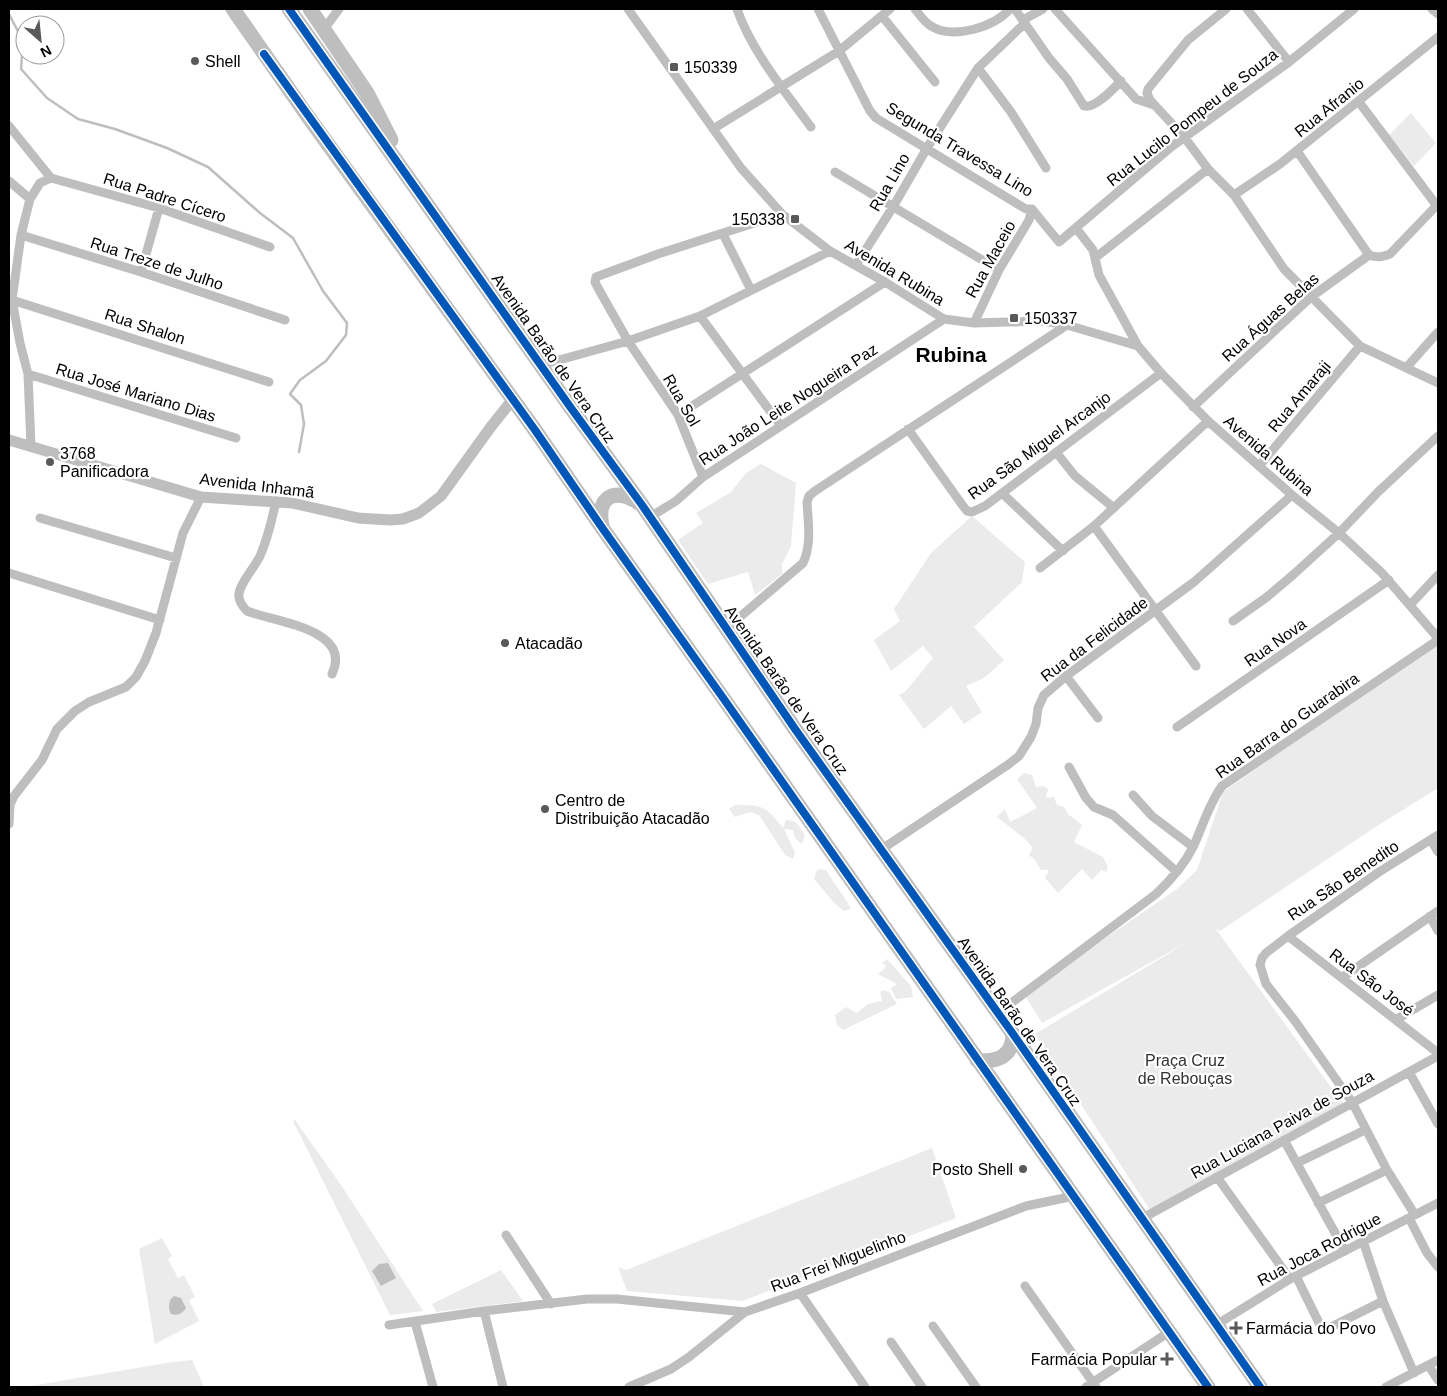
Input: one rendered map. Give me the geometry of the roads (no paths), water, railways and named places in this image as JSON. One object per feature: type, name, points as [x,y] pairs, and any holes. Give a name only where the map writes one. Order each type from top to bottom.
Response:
[{"type":"highway","points":[[233,9],[303,110],[513,400],[1208,1387]]},
{"type":"highway","name":"Avenida Barão de Vera Cruz","points":[[290,9],[646,511],[795,728],[1013,1034],[1260,1387]]},
{"type":"highway","points":[[310,9],[377,110],[406,173]]},
{"type":"highway","points":[[603,529],[600,515],[601,506],[607,498],[618,494],[630,497],[646,511]]},
{"type":"highway","points":[[977,1060],[990,1061],[1001,1058],[1010,1050],[1013,1034]]},
{"type":"street","points":[[324,29],[339,9]]},
{"type":"street","name":"Avenida Rubina","points":[[628,9],[741,168],[782,214],[830,252],[856,265],[944,319],[974,323],[1043,321],[1067,325],[1138,346],[1193,407],[1292,495],[1339,533],[1388,580],[1438,639]]},
{"type":"street","points":[[737,9],[747,33],[781,87],[810,127]]},
{"type":"street","name":"Segunda Travessa Lino","points":[[818,9],[870,111],[876,118],[1026,209],[1032,209]]},
{"type":"street","points":[[713,129],[839,51],[890,9]]},
{"type":"street","points":[[915,9],[924,21],[932,27],[943,31],[960,32],[976,30],[1010,9]]},
{"type":"street","points":[[1015,9],[1049,58],[1067,79],[1084,106],[1089,107],[1104,97],[1121,81]]},
{"type":"street","name":"Rua Lino","points":[[856,265],[893,207],[926,148],[978,68],[1024,22],[1043,9]]},
{"type":"street","points":[[1055,9],[1136,99],[1154,105]]},
{"type":"street","points":[[1226,9],[1188,40],[1148,89],[1149,97],[1208,168],[1234,195],[1284,269],[1360,346],[1438,383]]},
{"type":"street","points":[[1247,9],[1289,62]]},
{"type":"street","name":"Rua Lucilo Pompeu de Souza","points":[[1032,209],[1059,242],[1185,138],[1289,62],[1354,9]]},
{"type":"street","points":[[1432,9],[1438,14]]},
{"type":"street","points":[[882,16],[935,82]]},
{"type":"street","name":"Rua Afranio","points":[[1234,195],[1297,151],[1438,37]]},
{"type":"street","points":[[978,68],[1011,112],[1046,168]]},
{"type":"street","points":[[1359,102],[1438,205]]},
{"type":"street","points":[[9,126],[52,178],[40,183],[30,199],[21,235],[12,300],[28,374],[32,446]]},
{"type":"street","points":[[1297,151],[1370,255]]},
{"type":"street","points":[[1095,258],[1208,168]]},
{"type":"street","points":[[835,172],[999,270]]},
{"type":"street","name":"Rua Padre Cícero","points":[[52,178],[159,208],[270,247]]},
{"type":"street","points":[[9,181],[30,199]]},
{"type":"street","name":"Rua Águas Belas","points":[[1193,407],[1311,297],[1370,255],[1376,258],[1390,254],[1438,205]]},
{"type":"street","points":[[141,272],[159,208]]},
{"type":"street","name":"Rua Maceio","points":[[974,323],[999,270],[1028,220],[1032,209]]},
{"type":"street","points":[[752,290],[723,234],[782,214]]},
{"type":"street","points":[[1076,228],[1093,250],[1099,275],[1138,346]]},
{"type":"street","name":"Rua Sol","points":[[703,477],[678,415],[628,341],[595,282],[596,277],[658,254],[723,234]]},
{"type":"street","name":"Rua Treze de Julho","points":[[21,235],[141,272],[284,320]]},
{"type":"street","points":[[541,364],[628,341],[700,316],[830,252]]},
{"type":"street","points":[[678,415],[884,282]]},
{"type":"street","name":"Rua Shalon","points":[[12,300],[269,382]]},
{"type":"street","points":[[700,316],[781,426]]},
{"type":"street","name":"Rua João Leite Nogueira Paz","points":[[646,511],[676,501],[703,477],[944,319]]},
{"type":"street","points":[[727,628],[803,563],[807,555],[809,541],[807,502],[809,496],[1067,325]]},
{"type":"street","points":[[1406,368],[1438,332]]},
{"type":"street","name":"Rua Amaraji","points":[[1260,465],[1360,346]]},
{"type":"street","name":"Rua São Miguel Arcanjo","points":[[908,429],[967,511],[972,512],[978,510],[1002,493],[1161,373]]},
{"type":"street","name":"Rua José Mariano Dias","points":[[28,374],[236,438]]},
{"type":"street","name":"Avenida Inhamã","points":[[9,440],[201,497],[276,501],[372,520],[403,518],[419,514],[441,496],[490,428],[513,400]]},
{"type":"street","points":[[1040,568],[1094,526],[1208,421]]},
{"type":"street","points":[[1233,621],[1266,597],[1339,533],[1378,492],[1438,436]]},
{"type":"street","points":[[1056,452],[1075,476],[1114,508]]},
{"type":"street","points":[[1002,493],[1063,551]]},
{"type":"street","name":"Rua da Felicidade","points":[[882,849],[1009,764],[1018,756],[1031,737],[1040,700],[1044,695],[1066,676],[1194,582],[1292,495]]},
{"type":"street","points":[[9,824],[10,805],[14,796],[42,760],[57,729],[75,711],[89,702],[126,687],[136,677],[145,662],[160,620],[183,533],[201,497]]},
{"type":"street","points":[[276,501],[267,541],[241,588],[239,598],[242,606],[247,611],[316,633],[330,643],[335,650],[337,658],[336,667],[332,674]]},
{"type":"street","points":[[40,518],[176,558]]},
{"type":"street","points":[[1094,526],[1196,666]]},
{"type":"street","points":[[9,572],[160,620]]},
{"type":"street","points":[[1410,604],[1438,575]]},
{"type":"street","name":"Rua Nova","points":[[1177,727],[1388,580]]},
{"type":"street","name":"Rua Barra do Guarabira","points":[[998,1013],[1156,894],[1177,872],[1193,847],[1214,797],[1222,786],[1438,639]]},
{"type":"street","points":[[1066,676],[1098,718]]},
{"type":"street","points":[[1069,767],[1086,798],[1094,807],[1113,815],[1177,872]]},
{"type":"street","points":[[1133,795],[1152,816],[1193,847]]},
{"type":"street","points":[[1435,837],[1438,852]]},
{"type":"street","name":"Rua São Benedito","points":[[1352,1102],[1295,1021],[1266,984],[1260,965],[1262,958],[1288,936],[1379,872],[1435,837]]},
{"type":"street","points":[[1343,977],[1438,911]]},
{"type":"street","points":[[1430,916],[1438,931]]},
{"type":"street","name":"Rua São José","points":[[1288,936],[1343,977],[1438,1054]]},
{"type":"street","points":[[1396,1019],[1438,995]]},
{"type":"street","name":"Rua Luciana Paiva de Souza","points":[[1142,1219],[1409,1072],[1438,1054]]},
{"type":"street","points":[[1409,1072],[1438,1124]]},
{"type":"street","points":[[1352,1102],[1412,1217],[1427,1253],[1438,1267]]},
{"type":"street","points":[[1297,1163],[1365,1130]]},
{"type":"street","points":[[1284,1140],[1345,1251]]},
{"type":"street","points":[[1318,1203],[1387,1170]]},
{"type":"street","points":[[1217,1177],[1293,1277],[1321,1328],[1329,1328],[1383,1301]]},
{"type":"street","name":"Rua Frei Miguelinho","points":[[629,1387],[671,1369],[745,1312],[800,1293],[1026,1206],[1074,1196]]},
{"type":"street","name":"Rua Joca Rodrigue","points":[[1216,1325],[1293,1277],[1436,1206]]},
{"type":"street","points":[[506,1235],[551,1304]]},
{"type":"street","points":[[1363,1241],[1383,1301],[1414,1373]]},
{"type":"street","points":[[1025,1286],[1092,1386],[1169,1332]]},
{"type":"street","points":[[800,1293],[865,1387]]},
{"type":"street","points":[[389,1325],[484,1311],[587,1299],[617,1299],[745,1312]]},
{"type":"street","points":[[484,1311],[503,1387]]},
{"type":"street","points":[[415,1322],[434,1387]]},
{"type":"street","points":[[933,1326],[976,1387]]},
{"type":"street","points":[[890,1342],[922,1387]]},
{"type":"street","points":[[1386,1387],[1438,1360]]},
{"type":"street","points":[[1429,1366],[1438,1380]]},
{"type":"waterway","points":[[9,14],[23,41],[21,69],[47,98],[78,119],[115,129],[167,148],[208,167],[260,213],[293,238],[323,291],[347,323],[346,335],[326,361],[300,380],[290,394],[301,405],[304,424],[299,452]]},
{"type":"place","name":"Shell","points":[[195,61]]},
{"type":"place","name":"150339","points":[[674,67]]},
{"type":"place","name":"150338","points":[[795,219]]},
{"type":"place","name":"150337","points":[[1014,318]]},
{"type":"place","name":"3768 Panificadora","points":[[50,462]]},
{"type":"place","name":"Atacadão","points":[[505,643]]},
{"type":"place","name":"Centro de Distribuição Atacadão","points":[[545,809]]},
{"type":"place","name":"Posto Shell","points":[[1023,1169]]},
{"type":"place","name":"Farmácia do Povo","points":[[1236,1328]]},
{"type":"place","name":"Farmácia Popular","points":[[1167,1359]]},
{"type":"district","name":"Rubina","points":[[951,355]]},
{"type":"park label","name":"Praça Cruz de Rebouças","points":[[1185,1069]]}]
